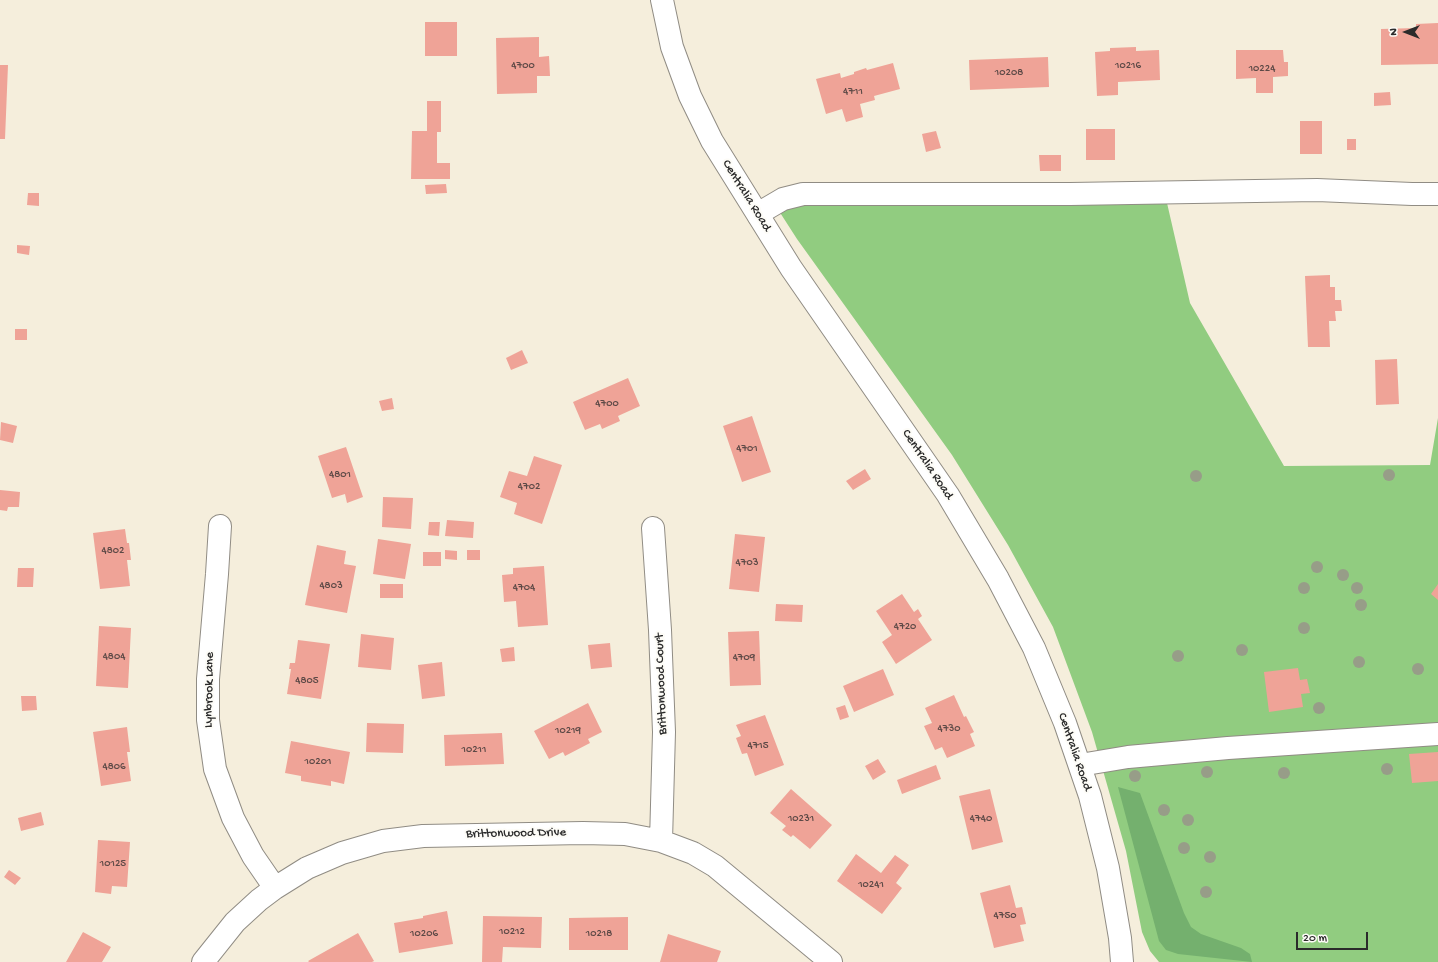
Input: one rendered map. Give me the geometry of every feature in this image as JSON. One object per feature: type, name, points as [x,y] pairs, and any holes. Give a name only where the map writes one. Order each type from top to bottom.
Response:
[{"type":"street","name":"Centralia Road","points":[[662,0],[672,47],[690,96],[712,142],[791,268],[948,495],[998,579],[1034,648],[1065,723],[1090,796],[1108,868],[1120,938],[1122,962]]},
{"type":"street","points":[[759,216],[783,199],[803,194],[1070,194],[1316,190],[1438,194]]},
{"type":"street","name":"Lynbrook Lane","points":[[220,526],[217,582],[208,680],[208,720],[215,768],[233,818],[253,856],[275,888]]},
{"type":"street","name":"Brittonwood Court","points":[[653,528],[660,630],[664,732],[661,841]]},
{"type":"street","points":[[1080,765],[1128,757],[1212,749],[1438,734]]},
{"type":"street","name":"Brittonwood Drive","points":[[203,962],[235,922],[275,888],[307,868],[342,852],[383,841],[423,836],[583,833],[625,834],[661,841],[693,853],[715,866],[831,962]]},
{"type":"green space","points":[[813,201],[1167,203],[1190,303],[1284,466],[1430,465],[1438,418],[1438,962],[1159,962],[1150,951],[1142,932],[1126,851],[1092,732],[1053,627],[1008,545],[952,455],[797,239],[779,211]]},
{"type":"green space","points":[[1118,787],[1140,793],[1184,913],[1191,927],[1201,934],[1241,948],[1250,954],[1252,962],[1178,954],[1166,950],[1159,941]]},
{"type":"building","points":[[425,22],[457,22],[457,56],[425,56]]},
{"type":"building","points":[[1438,23],[1438,64],[1381,65],[1381,29],[1416,28],[1416,24]]},
{"type":"building","points":[[539,37],[539,57],[549,56],[550,76],[537,76],[537,93],[497,94],[496,38]]},
{"type":"building","points":[[1136,47],[1136,51],[1159,50],[1160,80],[1118,82],[1118,95],[1097,96],[1095,52],[1110,51],[1110,48]]},
{"type":"building","points":[[1236,50],[1283,50],[1284,62],[1288,62],[1288,76],[1273,77],[1273,93],[1256,93],[1256,78],[1236,79]]},
{"type":"building","points":[[1048,57],[1049,87],[970,90],[969,60]]},
{"type":"building","points":[[893,63],[900,89],[874,96],[875,100],[860,104],[863,117],[846,122],[842,109],[826,114],[816,79],[840,73],[841,78],[866,68],[867,70]]},
{"type":"building","points":[[0,65],[8,65],[5,139],[0,139]]},
{"type":"building","points":[[1390,92],[1391,105],[1374,106],[1374,93]]},
{"type":"building","points":[[427,101],[441,101],[441,132],[437,132],[437,163],[450,163],[450,179],[411,179],[412,131],[427,131]]},
{"type":"building","points":[[1300,121],[1322,121],[1322,154],[1300,154]]},
{"type":"building","points":[[1086,129],[1115,129],[1115,160],[1086,160]]},
{"type":"building","points":[[936,131],[941,148],[926,152],[922,134]]},
{"type":"building","points":[[1347,139],[1356,139],[1356,150],[1347,150]]},
{"type":"building","points":[[1039,155],[1061,155],[1061,171],[1040,171]]},
{"type":"building","points":[[446,184],[447,193],[426,194],[425,185]]},
{"type":"building","points":[[28,193],[39,193],[39,206],[27,205]]},
{"type":"building","points":[[17,245],[30,246],[29,255],[17,253]]},
{"type":"building","points":[[1330,275],[1330,287],[1335,287],[1335,300],[1341,300],[1342,311],[1335,311],[1336,321],[1329,321],[1330,347],[1308,347],[1305,276]]},
{"type":"building","points":[[15,329],[27,329],[27,340],[15,340]]},
{"type":"building","points":[[522,350],[528,363],[511,370],[506,358]]},
{"type":"building","points":[[1397,359],[1399,404],[1376,405],[1375,360]]},
{"type":"building","points":[[628,378],[640,406],[618,416],[620,421],[602,429],[600,424],[585,430],[573,402]]},
{"type":"building","points":[[392,398],[394,409],[382,411],[379,401]]},
{"type":"building","points":[[752,416],[771,472],[742,482],[723,426]]},
{"type":"building","points":[[1,422],[17,426],[13,443],[0,440]]},
{"type":"building","points":[[346,447],[363,497],[347,503],[345,494],[332,498],[318,456]]},
{"type":"building","points":[[534,456],[562,465],[542,524],[514,514],[517,503],[500,497],[509,471],[527,476]]},
{"type":"building","points":[[865,469],[871,479],[853,490],[846,481]]},
{"type":"building","points":[[0,490],[20,492],[19,507],[8,507],[7,511],[0,510]]},
{"type":"building","points":[[383,497],[413,498],[411,529],[382,527]]},
{"type":"building","points":[[447,520],[474,522],[473,538],[445,536]]},
{"type":"building","points":[[429,522],[440,522],[439,536],[428,535]]},
{"type":"building","points":[[125,529],[127,543],[129,543],[131,560],[127,560],[130,586],[100,589],[93,533]]},
{"type":"building","points":[[735,534],[765,537],[759,592],[729,589]]},
{"type":"building","points":[[378,539],[411,544],[405,579],[373,574]]},
{"type":"building","points":[[317,545],[346,551],[344,564],[356,566],[347,613],[305,605]]},
{"type":"building","points":[[445,550],[457,551],[457,560],[445,559]]},
{"type":"building","points":[[467,550],[480,550],[480,560],[467,560]]},
{"type":"building","points":[[423,552],[441,552],[441,566],[423,566]]},
{"type":"building","points":[[544,566],[548,625],[518,627],[516,601],[504,602],[502,575],[513,574],[513,568]]},
{"type":"building","points":[[18,568],[34,568],[33,587],[17,587]]},
{"type":"building","points":[[380,584],[403,584],[403,598],[380,598]]},
{"type":"building","points":[[1438,584],[1438,600],[1431,594]]},
{"type":"building","points":[[902,594],[914,612],[918,609],[922,616],[918,619],[932,640],[896,664],[882,642],[892,635],[876,611]]},
{"type":"building","points":[[776,604],[803,605],[802,622],[775,621]]},
{"type":"building","points":[[99,626],[131,628],[128,688],[96,686]]},
{"type":"building","points":[[759,631],[761,685],[730,686],[728,632]]},
{"type":"building","points":[[361,634],[394,638],[391,670],[358,667]]},
{"type":"building","points":[[298,640],[330,644],[321,699],[287,694],[291,669],[289,669],[290,663],[295,663]]},
{"type":"building","points":[[610,643],[612,667],[591,669],[588,645]]},
{"type":"building","points":[[514,647],[515,661],[502,662],[500,649]]},
{"type":"building","points":[[442,662],[445,696],[422,699],[418,665]]},
{"type":"building","points":[[1298,668],[1300,680],[1307,679],[1310,693],[1301,694],[1303,707],[1269,712],[1264,672]]},
{"type":"building","points":[[883,669],[894,695],[854,712],[843,686]]},
{"type":"building","points":[[954,695],[964,717],[966,716],[974,732],[970,734],[975,746],[947,758],[942,747],[935,750],[924,726],[932,723],[925,708]]},
{"type":"building","points":[[21,696],[36,696],[37,710],[22,711]]},
{"type":"building","points":[[588,703],[602,732],[588,739],[590,743],[565,756],[563,752],[549,759],[534,731]]},
{"type":"building","points":[[845,705],[849,717],[840,720],[836,708]]},
{"type":"building","points":[[765,715],[784,765],[755,776],[747,753],[742,754],[736,738],[741,736],[736,725]]},
{"type":"building","points":[[367,723],[404,724],[403,753],[366,752]]},
{"type":"building","points":[[127,727],[130,752],[127,752],[131,781],[101,786],[93,732]]},
{"type":"building","points":[[502,733],[504,764],[445,766],[444,735]]},
{"type":"building","points":[[291,741],[350,752],[344,784],[331,781],[331,786],[301,781],[301,776],[285,773]]},
{"type":"building","points":[[1438,752],[1438,781],[1412,783],[1409,754]]},
{"type":"building","points":[[878,759],[886,772],[873,780],[865,766]]},
{"type":"building","points":[[936,765],[941,779],[902,794],[897,780]]},
{"type":"building","points":[[791,789],[832,825],[810,849],[793,835],[791,837],[782,830],[786,826],[770,813]]},
{"type":"building","points":[[990,789],[1003,842],[972,850],[959,796]]},
{"type":"building","points":[[41,812],[44,825],[21,831],[18,818]]},
{"type":"building","points":[[98,840],[130,842],[127,887],[112,886],[111,894],[95,892]]},
{"type":"building","points":[[856,854],[881,873],[895,855],[909,865],[896,883],[902,888],[882,914],[837,881]]},
{"type":"building","points":[[9,870],[21,878],[15,885],[4,877]]},
{"type":"building","points":[[1010,885],[1016,908],[1022,907],[1026,924],[1020,925],[1024,941],[994,948],[980,893]]},
{"type":"building","points":[[447,911],[453,944],[399,953],[394,923],[423,918],[423,916]]},
{"type":"building","points":[[483,916],[542,917],[541,948],[503,947],[502,962],[482,962]]},
{"type":"building","points":[[628,917],[628,950],[569,950],[569,918]]},
{"type":"building","points":[[83,932],[111,947],[102,962],[66,962]]},
{"type":"building","points":[[358,933],[374,961],[308,961]]},
{"type":"building","points":[[668,934],[721,951],[717,962],[660,962]]}]
